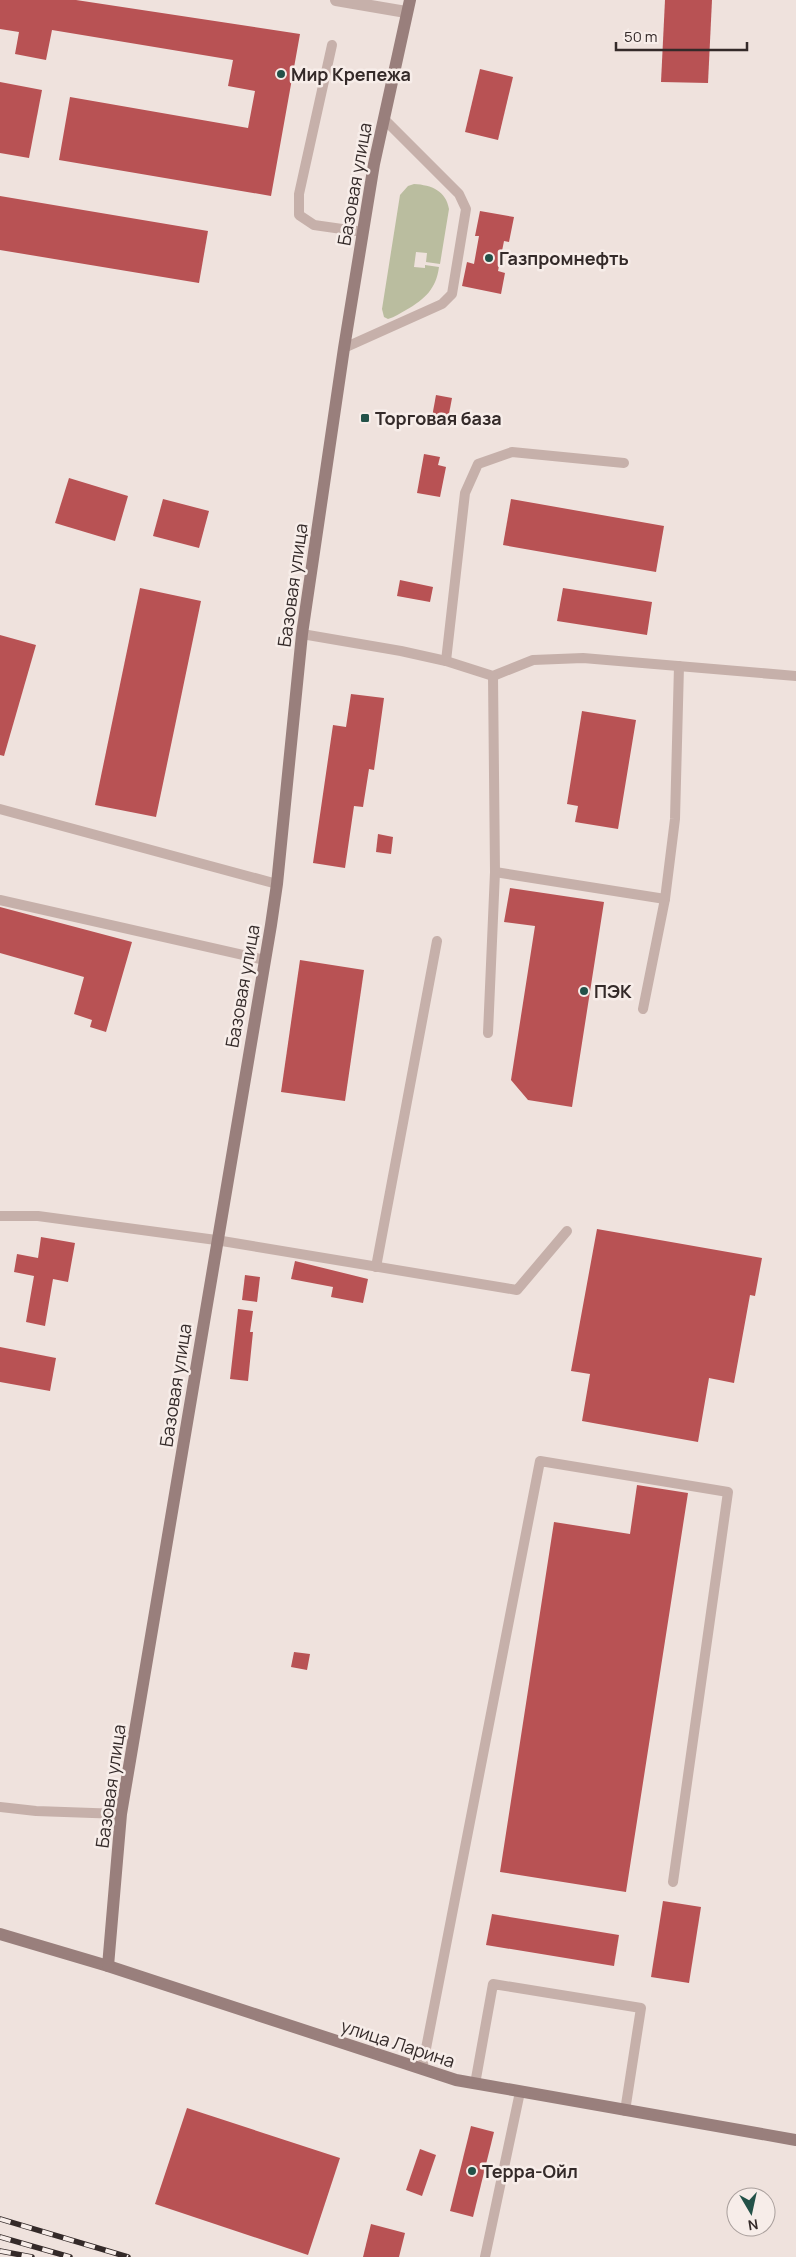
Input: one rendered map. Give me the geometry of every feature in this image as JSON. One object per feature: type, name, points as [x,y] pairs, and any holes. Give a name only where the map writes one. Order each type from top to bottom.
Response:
[{"type":"street","name":"Базовая улица","points":[[108,1966],[121,1814],[277,884],[302,634],[344,348],[384,119],[408,6],[336,0]]},
{"type":"street","name":"улица Ларина","points":[[0,1934],[108,1966],[422,2069],[474,2084],[796,2140]]},
{"type":"lane","points":[[332,45],[299,194],[299,215],[314,224],[363,232]]},
{"type":"lane","points":[[344,348],[442,304],[452,294],[466,209],[459,194],[384,119]]},
{"type":"lane","points":[[446,661],[465,493],[478,464],[512,452],[624,463]]},
{"type":"lane","points":[[302,634],[401,651],[446,661],[493,676],[534,660],[583,658],[796,676]]},
{"type":"lane","points":[[644,1009],[665,899],[675,819],[679,666]]},
{"type":"lane","points":[[488,1034],[495,872],[493,676]]},
{"type":"lane","points":[[0,809],[277,884]]},
{"type":"lane","points":[[495,872],[665,899]]},
{"type":"lane","points":[[0,900],[265,960]]},
{"type":"lane","points":[[376,1267],[438,941]]},
{"type":"lane","points":[[0,1216],[38,1216],[216,1240],[517,1290],[567,1231]]},
{"type":"lane","points":[[422,2069],[540,1461],[728,1492],[673,1882]]},
{"type":"lane","points":[[0,1807],[36,1811],[121,1814]]},
{"type":"lane","points":[[474,2084],[493,1984],[641,2008],[625,2111]]},
{"type":"lane","points":[[484,2257],[520,2092]]},
{"type":"green space","points":[[414,184],[437,190],[445,198],[449,209],[440,264],[426,262],[427,253],[416,252],[414,267],[425,268],[425,265],[439,267],[435,281],[429,293],[419,302],[388,319],[384,317],[382,309],[400,195],[408,186]]},
{"type":"building","points":[[0,0],[76,0],[300,34],[271,196],[59,160],[70,97],[248,128],[255,91],[228,86],[233,60],[52,30],[46,60],[15,54],[19,32],[0,29]]},
{"type":"building","points":[[665,0],[712,0],[708,83],[661,82]]},
{"type":"building","points":[[480,69],[513,77],[498,140],[465,132]]},
{"type":"building","points":[[0,82],[42,90],[29,158],[0,153]]},
{"type":"building","points":[[0,196],[208,231],[199,283],[0,250]]},
{"type":"building","points":[[480,211],[514,217],[509,242],[504,241],[498,271],[505,273],[501,294],[462,286],[467,262],[474,264],[479,236],[475,236]]},
{"type":"building","points":[[436,395],[452,398],[448,419],[432,417]]},
{"type":"building","points":[[424,454],[440,457],[438,465],[446,467],[440,497],[417,493]]},
{"type":"building","points":[[69,478],[128,496],[115,541],[55,523]]},
{"type":"building","points":[[163,499],[209,511],[199,548],[153,536]]},
{"type":"building","points":[[511,499],[664,526],[656,572],[503,545]]},
{"type":"building","points":[[400,580],[433,587],[430,602],[397,596]]},
{"type":"building","points":[[140,588],[201,601],[156,817],[95,805]]},
{"type":"building","points":[[563,588],[652,602],[647,635],[557,621]]},
{"type":"building","points":[[0,635],[36,645],[4,756],[0,755]]},
{"type":"building","points":[[351,694],[384,698],[374,770],[369,769],[363,807],[354,806],[345,868],[313,863],[333,725],[346,727]]},
{"type":"building","points":[[582,711],[636,720],[618,829],[575,822],[578,806],[567,804]]},
{"type":"building","points":[[378,834],[393,837],[391,854],[376,852]]},
{"type":"building","points":[[510,888],[604,902],[572,1107],[528,1100],[511,1080],[535,926],[504,922]]},
{"type":"building","points":[[0,907],[132,942],[106,1032],[90,1027],[92,1020],[74,1014],[84,977],[0,953]]},
{"type":"building","points":[[300,960],[364,970],[345,1101],[281,1092]]},
{"type":"building","points":[[597,1229],[762,1258],[755,1296],[750,1295],[734,1383],[709,1378],[698,1442],[582,1421],[590,1374],[571,1371]]},
{"type":"building","points":[[41,1237],[75,1243],[68,1282],[53,1279],[45,1326],[26,1322],[34,1276],[14,1272],[17,1254],[38,1258]]},
{"type":"building","points":[[295,1261],[368,1279],[363,1303],[331,1297],[333,1287],[291,1279]]},
{"type":"building","points":[[245,1275],[260,1277],[257,1302],[242,1300]]},
{"type":"building","points":[[238,1309],[253,1311],[248,1381],[230,1379]]},
{"type":"building","points":[[0,1347],[56,1358],[50,1391],[0,1382]]},
{"type":"building","points":[[637,1485],[688,1493],[626,1892],[500,1872],[554,1522],[630,1534]]},
{"type":"building","points":[[294,1652],[310,1654],[307,1670],[291,1667]]},
{"type":"building","points":[[663,1901],[701,1907],[689,1983],[651,1977]]},
{"type":"building","points":[[492,1914],[619,1935],[614,1966],[486,1945]]},
{"type":"building","points":[[187,2108],[340,2158],[308,2255],[155,2204]]},
{"type":"building","points":[[471,2126],[494,2132],[473,2217],[450,2211]]},
{"type":"building","points":[[420,2149],[436,2155],[422,2196],[406,2190]]},
{"type":"building","points":[[371,2224],[405,2233],[399,2257],[363,2257]]},
{"type":"railway","points":[[0,2219],[128,2257]]},
{"type":"railway","points":[[0,2237],[70,2257]]},
{"type":"railway","points":[[0,2251],[32,2257]]},
{"type":"place","name":"Мир Крепежа","points":[[281,74]]},
{"type":"place","name":"Газпромнефть","points":[[489,258]]},
{"type":"place","name":"Торговая база","points":[[365,418]]},
{"type":"place","name":"ПЭК","points":[[584,991]]},
{"type":"place","name":"Терра-Ойл","points":[[472,2171]]}]
